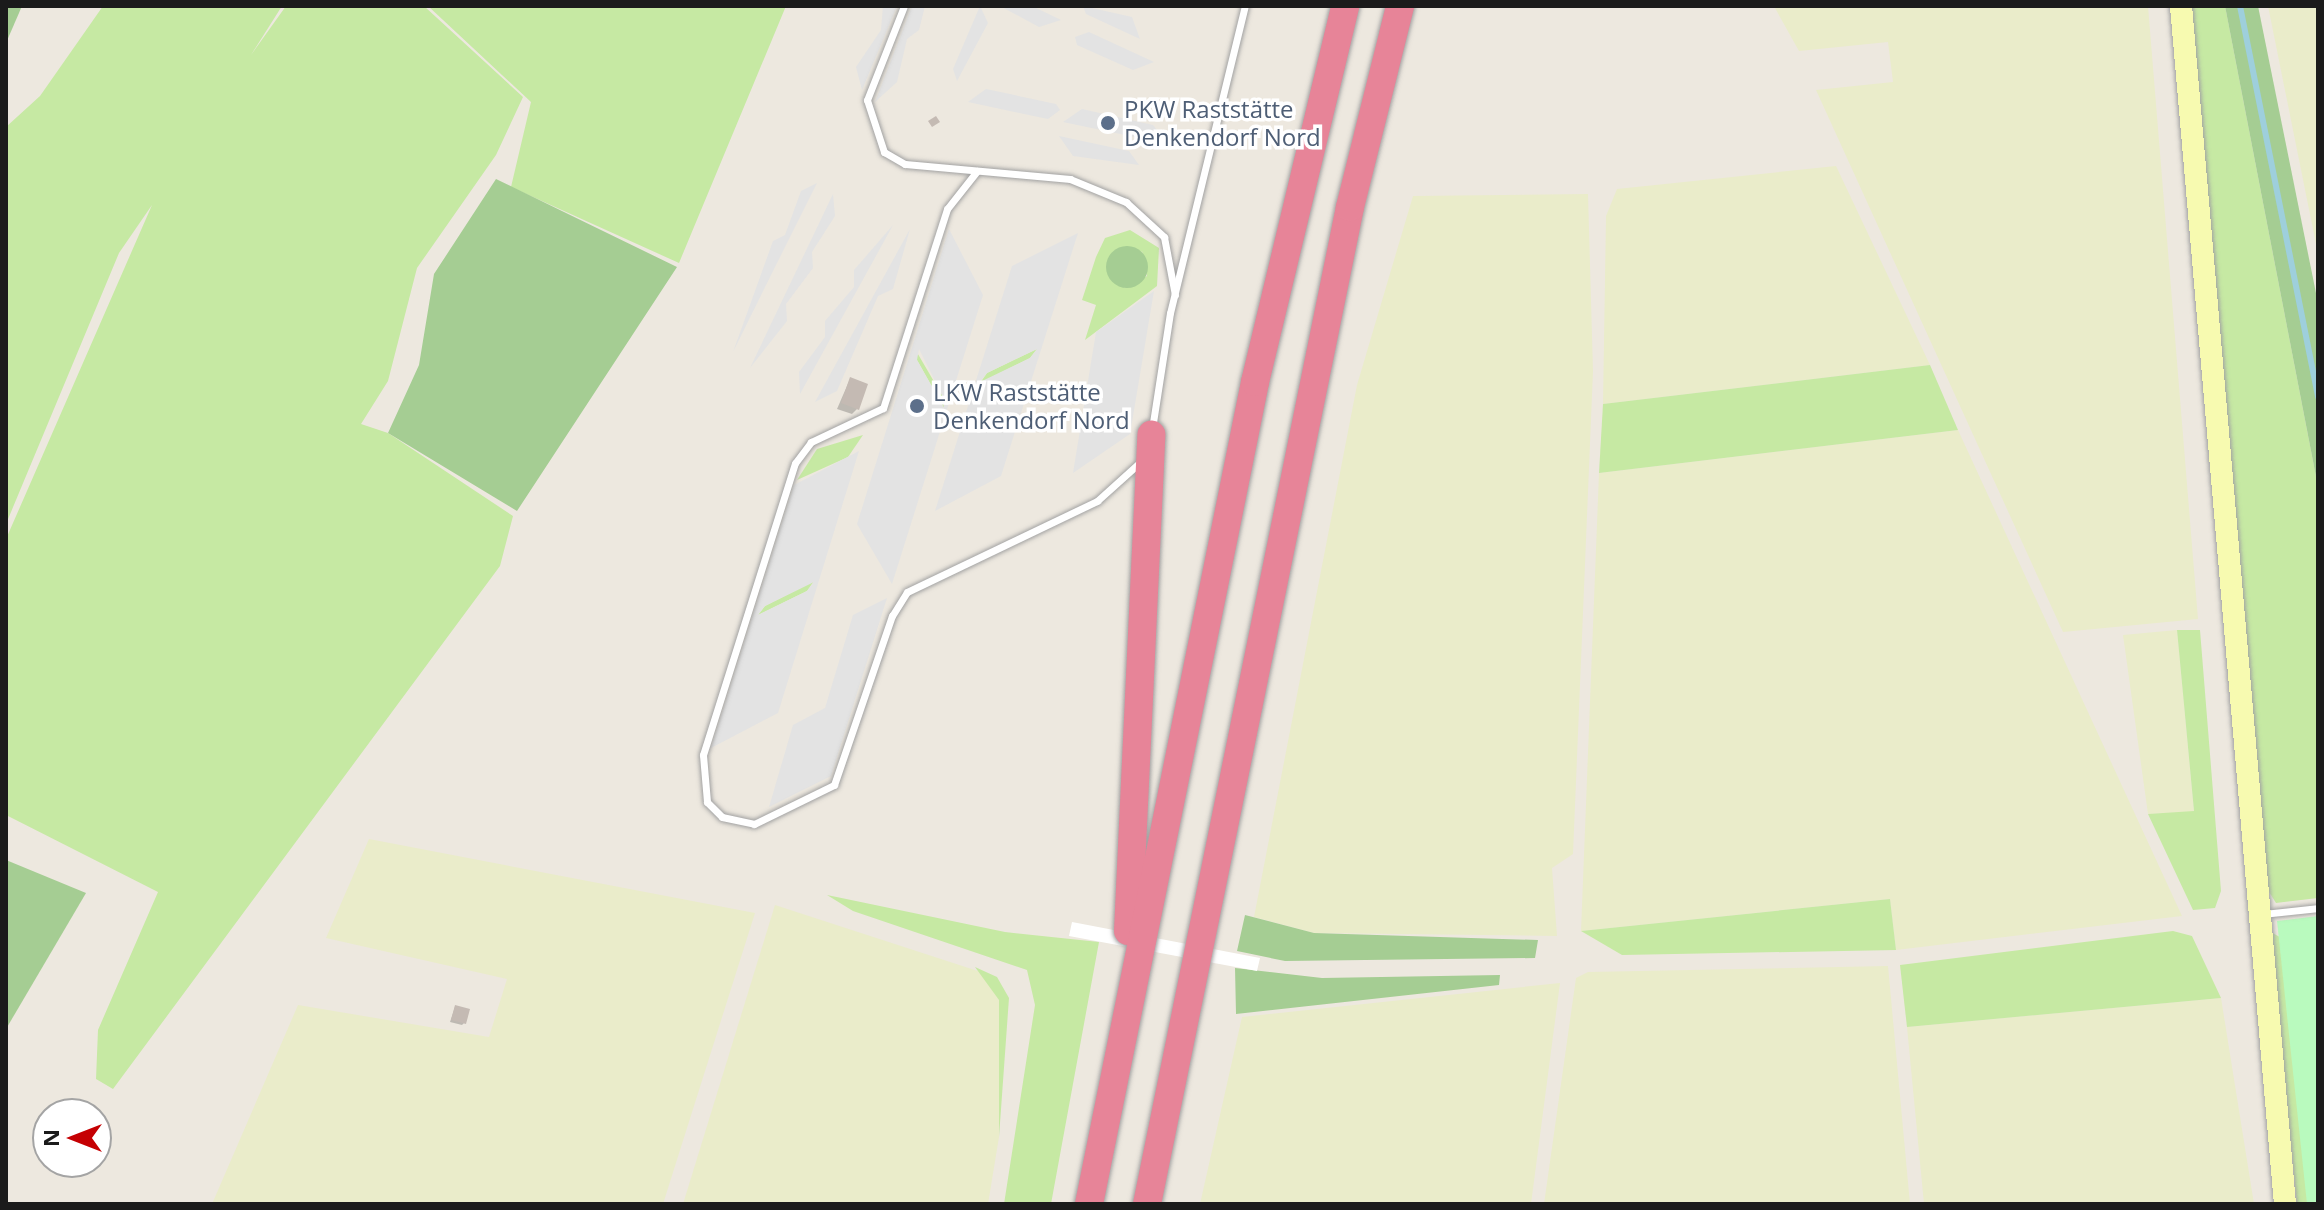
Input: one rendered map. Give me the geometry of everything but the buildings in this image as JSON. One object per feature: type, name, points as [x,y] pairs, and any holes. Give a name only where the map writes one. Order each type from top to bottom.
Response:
[{"type":"highway","points":[[1089,1204],[1255,382],[1345,6]]},
{"type":"highway","points":[[1147,1204],[1350,207],[1400,6]]},
{"type":"highway","points":[[1116,1067],[1141,757],[1151,435]]},
{"type":"main road","points":[[2181,6],[2257,915],[2285,1204]]},
{"type":"lane","points":[[904,6],[868,92],[877,138],[905,164],[1070,179],[1126,202],[1164,237],[1175,298]]},
{"type":"lane","points":[[977,171],[947,209],[883,408],[811,442],[795,463],[703,755],[707,802],[722,817],[754,824],[834,785],[892,616],[907,592],[1097,501],[1125,481],[1151,435],[1175,298],[1245,6]]},
{"type":"lane","points":[[2257,915],[2318,908]]},
{"type":"green space","points":[[6,6],[22,6],[6,43]]},
{"type":"green space","points":[[103,6],[282,6],[251,55],[286,6],[424,6],[523,97],[496,155],[417,268],[388,381],[361,424],[388,433],[513,516],[500,566],[113,1089],[96,1079],[98,1030],[158,892],[6,815],[6,539],[152,205],[119,253],[6,524],[6,127],[40,96]]},
{"type":"green space","points":[[428,6],[786,6],[679,263],[511,187],[531,102]]},
{"type":"green space","points":[[2148,6],[2198,619],[2063,632],[1816,90],[1893,82],[1888,42],[1799,51],[1775,8]]},
{"type":"green space","points":[[2191,6],[2225,6],[2318,487],[2318,898],[2276,903],[2264,884]]},
{"type":"green space","points":[[2225,6],[2258,6],[2318,303],[2318,487]]},
{"type":"green space","points":[[2268,6],[2318,6],[2318,254]]},
{"type":"green space","points":[[1836,166],[1930,365],[1603,404],[1606,216],[1617,189]]},
{"type":"green space","points":[[496,179],[677,267],[517,511],[388,433],[419,365],[434,274]]},
{"type":"green space","points":[[1588,194],[1593,371],[1573,854],[1552,868],[1557,936],[1314,933],[1254,917],[1357,385],[1413,196]]},
{"type":"green space","points":[[1130,230],[1159,248],[1157,286],[1085,340],[1096,305],[1082,300],[1105,238]],"holes":[[[1142,251],[1147,276],[1124,288]]]},
{"type":"green space","points":[[1127,246],[1142,252],[1148,267],[1142,282],[1127,288],[1112,282],[1106,267],[1112,252]]},
{"type":"green space","points":[[915,349],[943,397],[944,408],[917,360]]},
{"type":"green space","points":[[1037,349],[1030,358],[980,383],[987,373]]},
{"type":"green space","points":[[1930,365],[1958,430],[1599,473],[1603,404]]},
{"type":"green space","points":[[1958,430],[2182,916],[1896,950],[1890,899],[1581,931],[1599,473]]},
{"type":"green space","points":[[863,435],[848,457],[797,480],[817,449]]},
{"type":"green space","points":[[814,581],[807,591],[758,615],[765,606]]},
{"type":"green space","points":[[2177,630],[2194,812],[2148,814],[2123,635]]},
{"type":"green space","points":[[2177,630],[2200,630],[2221,891],[2215,908],[2193,910],[2148,814],[2194,811]]},
{"type":"green space","points":[[369,839],[755,913],[663,1204],[212,1204],[298,1005],[489,1037],[507,979],[326,938]]},
{"type":"green space","points":[[6,860],[86,893],[6,1029]]},
{"type":"green space","points":[[827,895],[1005,932],[1099,942],[1051,1204],[1004,1204],[1035,1005],[1027,970],[853,911]]},
{"type":"green space","points":[[1890,899],[1896,950],[1622,955],[1581,931]]},
{"type":"green space","points":[[775,905],[987,974],[999,1000],[999,1137],[988,1204],[683,1204]]},
{"type":"green space","points":[[1245,915],[1314,933],[1538,940],[1535,958],[1285,961],[1237,951]]},
{"type":"green space","points":[[2318,916],[2318,1204],[2307,1204],[2277,921]]},
{"type":"green space","points":[[2173,931],[2192,936],[2221,998],[1907,1027],[1900,965]]},
{"type":"green space","points":[[2269,931],[2287,941],[2315,1204],[2297,1204]]},
{"type":"green space","points":[[1888,966],[1910,1204],[1544,1204],[1576,978],[1588,972]]},
{"type":"green space","points":[[975,967],[997,977],[1009,998],[999,1137],[999,1000]]},
{"type":"green space","points":[[1235,968],[1322,978],[1500,975],[1499,985],[1236,1014]]},
{"type":"green space","points":[[1560,983],[1531,1204],[1200,1204],[1242,1017]]},
{"type":"green space","points":[[2221,998],[2254,1204],[1924,1204],[1907,1027]]},
{"type":"shaded area","points":[[883,6],[897,6],[862,90],[856,67],[881,30]]},
{"type":"shaded area","points":[[912,6],[925,6],[919,30],[907,39],[897,82],[875,102]]},
{"type":"shaded area","points":[[980,6],[988,23],[957,81],[953,69]]},
{"type":"shaded area","points":[[1000,6],[1032,6],[1061,20],[1039,27]]},
{"type":"shaded area","name":"PKW Raststätte Denkendorf Nord","points":[[1083,6],[1132,17],[1140,39],[1086,14]]},
{"type":"shaded area","name":"PKW Raststätte Denkendorf Nord","points":[[1089,32],[1154,62],[1133,70],[1077,45],[1075,37]]},
{"type":"shaded area","name":"PKW Raststätte Denkendorf Nord","points":[[986,89],[1056,104],[1060,110],[1048,119],[968,102]]},
{"type":"shaded area","name":"PKW Raststätte Denkendorf Nord","points":[[1082,109],[1153,125],[1157,130],[1144,139],[1063,122]]},
{"type":"shaded area","name":"PKW Raststätte Denkendorf Nord","points":[[1059,136],[1129,151],[1139,165],[1073,156]]},
{"type":"shaded area","points":[[817,183],[733,352],[773,241],[785,235],[801,191]]},
{"type":"shaded area","points":[[833,194],[835,216],[812,252],[813,268],[786,304],[787,321],[750,368]]},
{"type":"shaded area","points":[[893,225],[800,394],[799,372],[825,337],[825,321],[854,287],[854,270]]},
{"type":"shaded area","points":[[910,229],[893,289],[878,296],[837,391],[815,402]]},
{"type":"shaded area","name":"LKW Raststätte Denkendorf Nord","points":[[949,229],[983,295],[892,584],[857,524]],"holes":[[[919,349],[943,397],[944,408],[917,360]]]},
{"type":"shaded area","name":"LKW Raststätte Denkendorf Nord","points":[[1078,233],[1001,476],[935,511],[1012,266]],"holes":[[[1037,349],[1030,358],[980,382],[987,373]]]},
{"type":"shaded area","name":"LKW Raststätte Denkendorf Nord","points":[[1154,291],[1130,434],[1073,473],[1096,332]]},
{"type":"shaded area","points":[[859,451],[778,713],[711,748],[794,485]],"holes":[[[814,582],[807,591],[758,615],[765,606]]]},
{"type":"shaded area","points":[[887,598],[831,776],[769,807],[793,725],[825,708],[853,615]]},
{"type":"pier","points":[[1072,922],[1260,958],[1257,971],[1069,936]]},
{"type":"waterway","points":[[2240,6],[2318,397]]},
{"type":"place","name":"PKW Raststätte Denkendorf Nord","points":[[1108,123]]},
{"type":"place","name":"LKW Raststätte Denkendorf Nord","points":[[917,406]]}]
